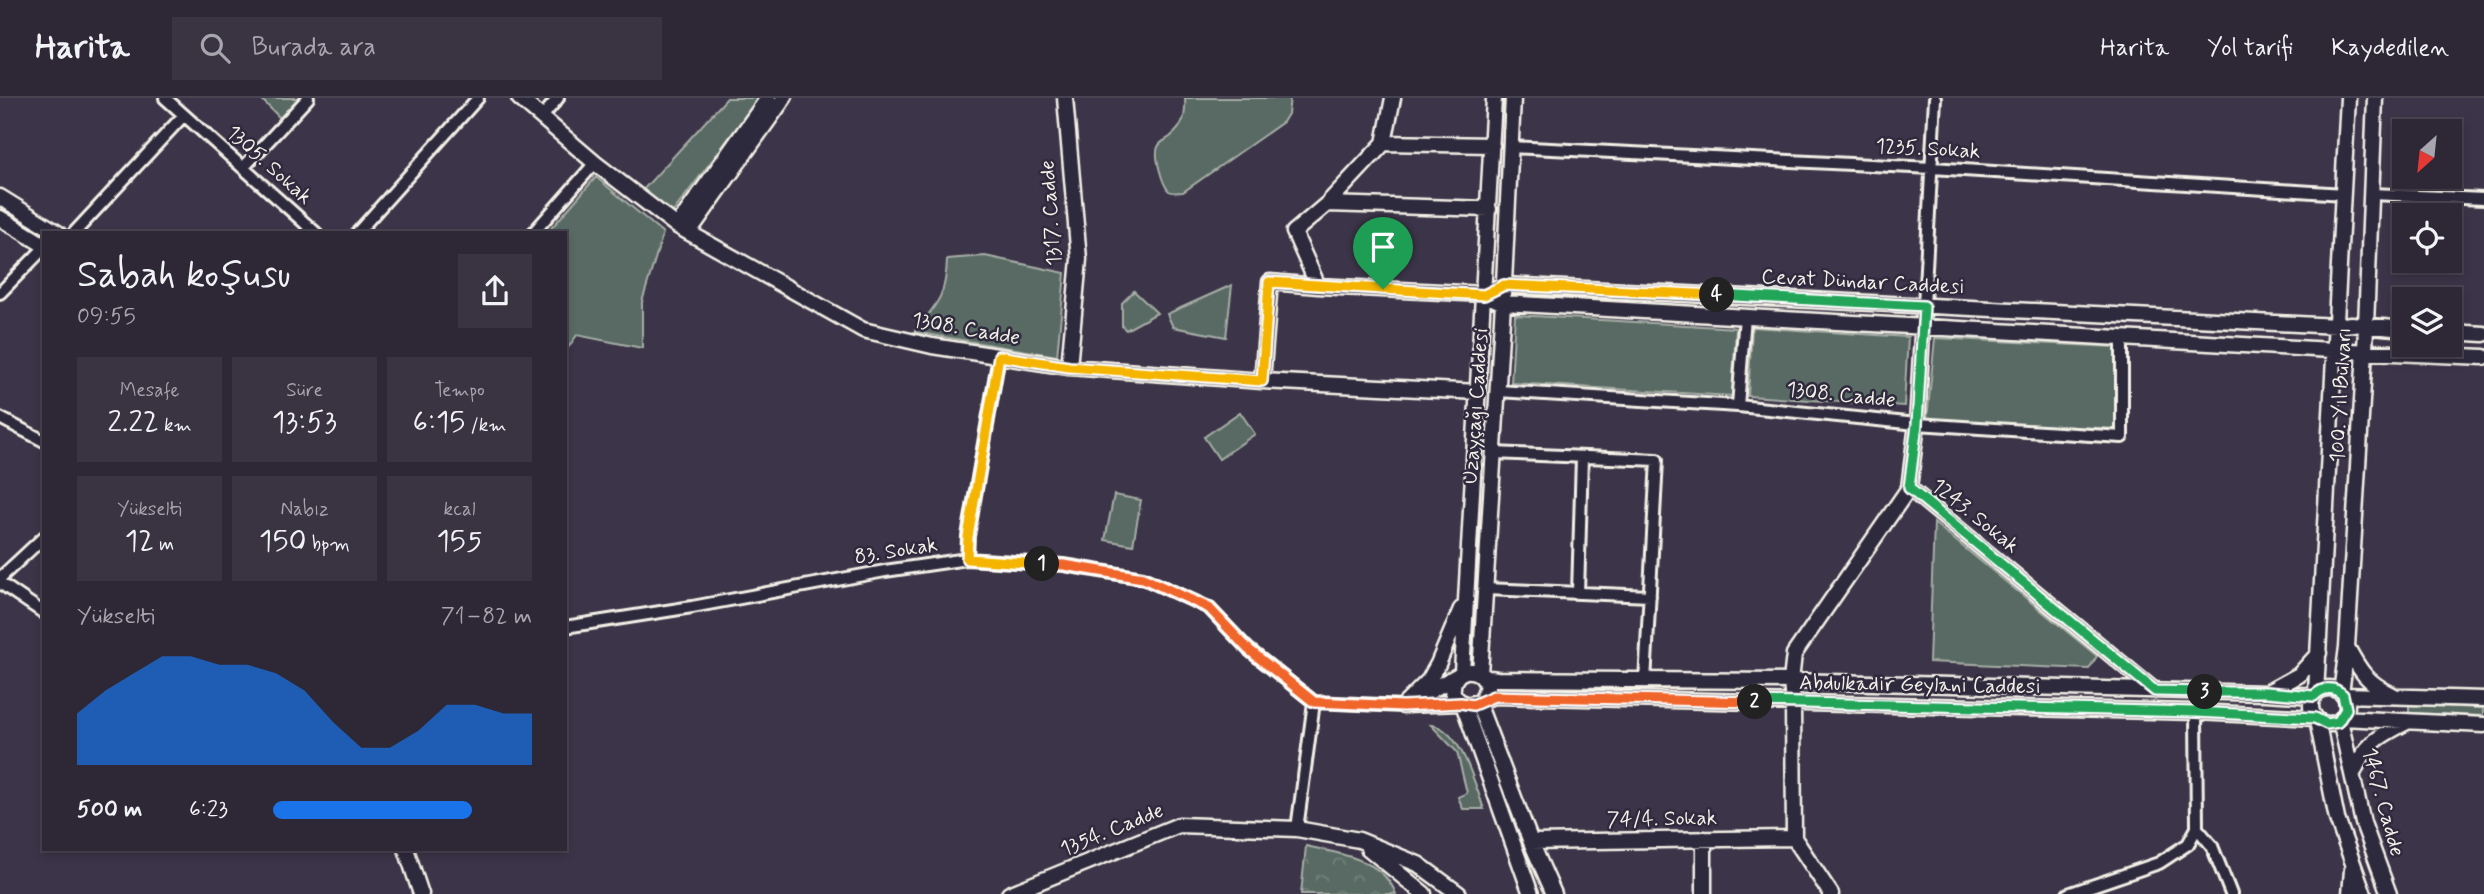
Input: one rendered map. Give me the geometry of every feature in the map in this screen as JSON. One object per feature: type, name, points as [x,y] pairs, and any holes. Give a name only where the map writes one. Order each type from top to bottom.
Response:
[{"type":"main road","name":"1308. Cadde","points":[[519,98],[595,163],[683,229],[863,330],[932,345],[1069,367],[1262,381],[1479,392]]},
{"type":"main road","points":[[683,229],[768,98]]},
{"type":"main road","points":[[683,229],[784,98]]},
{"type":"main road","name":"1317. Cadde","points":[[1065,98],[1079,259],[1069,367]]},
{"type":"main road","points":[[1318,286],[1294,232],[1327,204],[1384,143],[1393,98]]},
{"type":"main road","name":"Uzayçağı Caddesi","points":[[1459,674],[1467,593],[1494,98]]},
{"type":"main road","name":"Uzayçağı Caddesi","points":[[1481,675],[1513,98]]},
{"type":"main road","name":"100. Yıl Bulvarı","points":[[2315,695],[2348,98]]},
{"type":"main road","name":"100. Yıl Bulvarı","points":[[2342,694],[2365,351],[2375,98]]},
{"type":"main road","points":[[1384,143],[1492,145]]},
{"type":"main road","points":[[0,197],[55,231]]},
{"type":"main road","points":[[1327,204],[1489,209]]},
{"type":"main road","points":[[0,218],[42,245]]},
{"type":"main road","points":[[1262,381],[1269,282],[1484,295]]},
{"type":"main road","name":"Cevat Dündar Caddesi","points":[[1484,295],[1504,285],[2337,327],[2351,324],[2392,328]]},
{"type":"main road","name":"Cevat Dündar Caddesi","points":[[1484,295],[1503,303],[2484,357]]},
{"type":"main road","name":"1243. Sokak","points":[[1924,306],[1917,424],[1909,488],[2155,691]]},
{"type":"main road","points":[[2462,333],[2484,334]]},
{"type":"main road","points":[[1831,894],[1794,838],[1791,681],[1794,654],[1909,488]]},
{"type":"main road","points":[[1403,706],[1429,680],[1448,646],[1467,593]]},
{"type":"main road","points":[[2347,647],[2366,678],[2397,698]]},
{"type":"main road","points":[[2266,692],[2299,674],[2319,653]]},
{"type":"main road","points":[[1403,706],[1459,674],[1468,671],[1481,675],[1487,686],[1480,701],[1531,842],[1554,894]]},
{"type":"main road","points":[[1459,674],[1453,681],[1453,693],[1462,703],[1531,894]]},
{"type":"main road","name":"Abdulkadir Geylani Caddesi","points":[[1481,675],[1497,679],[1791,681],[2315,695]]},
{"type":"main road","points":[[2364,894],[2337,819],[2311,704],[2315,695],[2327,688],[2342,694],[2397,698],[2484,699]]},
{"type":"main road","points":[[2196,691],[2196,712]]},
{"type":"main road","points":[[2341,719],[2347,705],[2342,694]]},
{"type":"main road","name":"Abdulkadir Geylani Caddesi","points":[[1480,701],[1494,696],[2196,712],[2316,719]]},
{"type":"main road","points":[[1403,706],[1480,701]]},
{"type":"main road","points":[[2316,719],[2327,724],[2341,719],[2484,725]]},
{"type":"main road","name":"1467. Cadde","points":[[2341,719],[2363,823],[2389,894]]},
{"type":"main road","points":[[2353,775],[2360,756],[2368,746],[2388,731],[2409,722]]},
{"type":"main road","name":"1354. Cadde","points":[[1009,894],[1179,825],[1297,829],[1359,840],[1418,864],[1459,894]]},
{"type":"main road","name":"74/4. Sokak","points":[[1531,842],[1794,838]]},
{"type":"main road","points":[[1704,839],[1704,894]]},
{"type":"main road","points":[[1359,840],[1408,889],[1426,894],[1436,877]]},
{"type":"main road","points":[[407,851],[421,894]]},
{"type":"main road","points":[[1408,889],[1418,864]]},
{"type":"main road","points":[[2350,894],[2352,865]]},
{"type":"street","name":"1305. Sokak","points":[[165,98],[314,231]]},
{"type":"street","points":[[243,168],[308,98]]},
{"type":"street","points":[[359,231],[478,98]]},
{"type":"street","points":[[541,117],[558,98]]},
{"type":"street","name":"1243. Sokak","points":[[1924,306],[1935,98]]},
{"type":"street","points":[[76,231],[184,115]]},
{"type":"street","name":"1235. Sokak","points":[[1510,147],[2344,194]]},
{"type":"street","points":[[535,231],[595,163]]},
{"type":"street","points":[[2372,194],[2484,199]]},
{"type":"street","points":[[0,293],[42,248]]},
{"type":"street","points":[[1738,406],[1745,316]]},
{"type":"street","name":"1308. Cadde","points":[[1498,391],[1738,406],[1917,424],[2122,436],[2122,337]]},
{"type":"street","points":[[967,559],[968,537],[999,356]]},
{"type":"street","points":[[0,418],[42,440]]},
{"type":"street","points":[[1494,453],[1657,460],[1645,682]]},
{"type":"street","points":[[1578,593],[1582,457]]},
{"type":"street","points":[[42,539],[0,581],[42,611]]},
{"type":"street","name":"83. Sokak","points":[[567,627],[967,559],[1064,565],[1143,578],[1209,608],[1248,649],[1314,702]]},
{"type":"street","points":[[1485,589],[1650,596]]},
{"type":"street","points":[[1297,829],[1314,702],[1403,706]]},
{"type":"street","points":[[2068,894],[2159,863],[2188,844],[2197,828],[2196,712]]},
{"type":"street","points":[[2197,828],[2212,846],[2231,894]]},
{"type":"green space","points":[[260,98],[300,98],[281,119]]},
{"type":"green space","points":[[727,98],[759,98],[670,216],[640,193]]},
{"type":"green space","points":[[1185,98],[1290,98],[1288,114],[1283,122],[1183,192],[1173,192],[1168,190],[1163,181],[1157,151],[1160,144],[1175,133],[1181,124]]},
{"type":"green space","points":[[596,177],[663,233],[642,302],[642,348],[577,335],[567,349],[567,231],[549,231]]},
{"type":"green space","points":[[985,256],[1065,273],[1057,356],[914,332],[939,299],[945,282],[947,259]]},
{"type":"green space","points":[[1232,285],[1226,337],[1173,327],[1167,314]]},
{"type":"green space","points":[[1134,291],[1157,313],[1126,330],[1122,326],[1122,303]]},
{"type":"green space","points":[[1515,315],[1736,328],[1732,396],[1511,383]]},
{"type":"green space","points":[[1752,327],[1908,337],[1904,406],[1748,396]]},
{"type":"green space","points":[[1935,338],[2117,347],[2119,429],[1927,420]]},
{"type":"green space","points":[[1240,412],[1255,434],[1219,459],[1204,437]]},
{"type":"green space","points":[[1114,495],[1141,500],[1133,545],[1105,540]]},
{"type":"green space","points":[[1934,523],[2097,656],[2089,669],[1929,662]]},
{"type":"green space","points":[[2409,705],[2483,708],[2483,716],[2409,713]]},
{"type":"green space","points":[[1431,725],[1442,728],[1459,747],[1484,809],[1463,809],[1458,797],[1467,793],[1457,752]]},
{"type":"green space","points":[[1306,846],[1346,855],[1370,865],[1390,882],[1396,894],[1301,894]]},
{"type":"route","points":[[1269,282],[1383,289],[1484,295],[1504,285],[1924,306],[1917,424],[1909,488],[2155,691],[2266,692],[2314,696],[2327,688],[2343,695],[2347,705],[2345,714],[2338,722],[2327,724],[2315,718],[2196,712],[1494,696],[1473,705],[1461,703],[1403,706],[1314,702],[1248,649],[1209,608],[1143,578],[1064,565],[967,559],[968,537],[999,356],[1069,367],[1262,381],[1269,282]]}]
